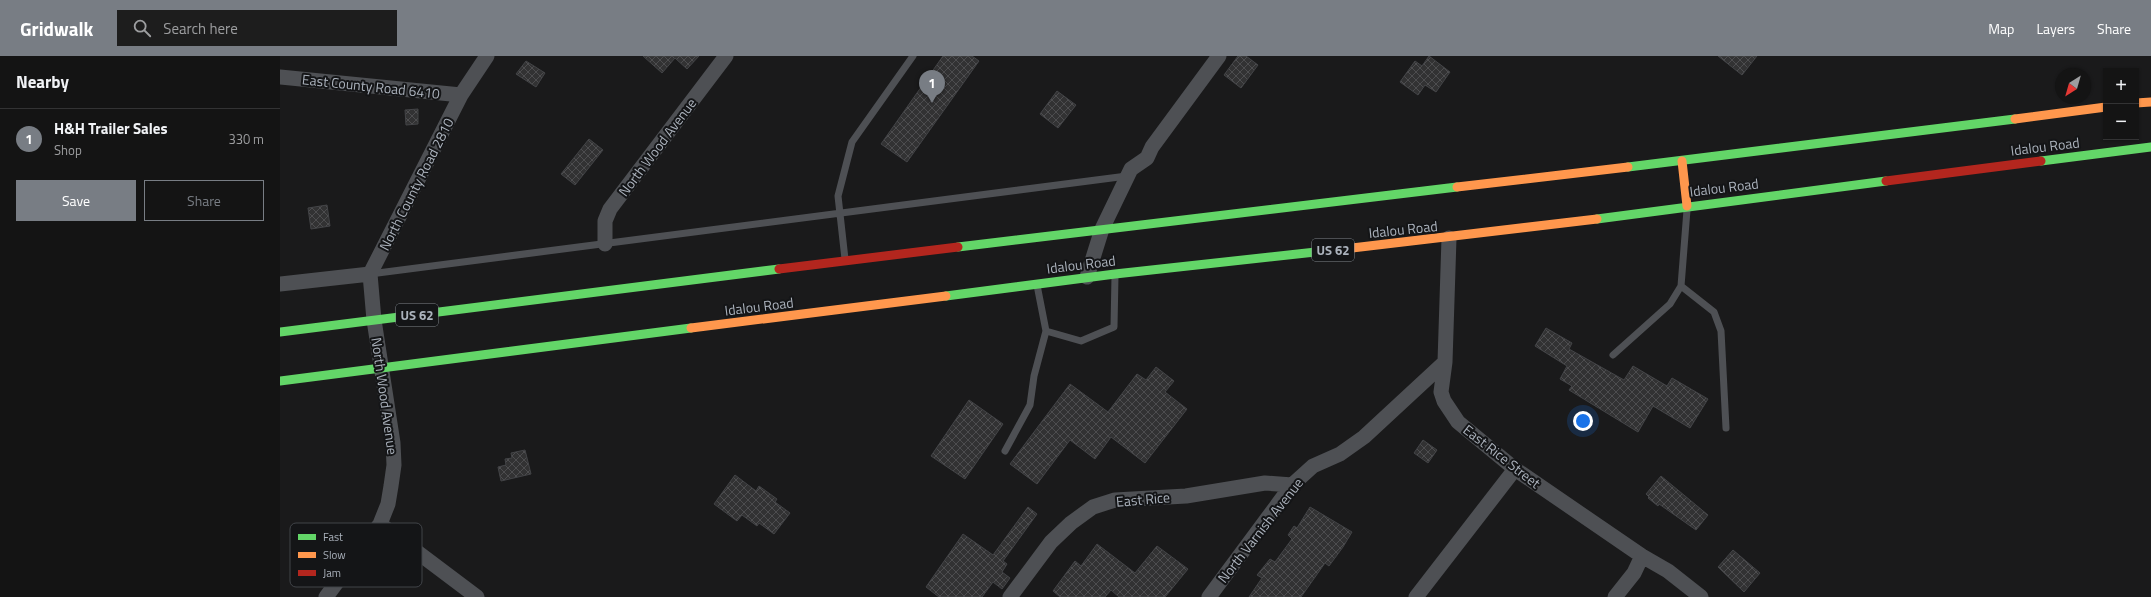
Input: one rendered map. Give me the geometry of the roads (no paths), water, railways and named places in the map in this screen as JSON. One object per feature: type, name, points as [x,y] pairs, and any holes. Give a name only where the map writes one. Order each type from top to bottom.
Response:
[{"type":"highway","points":[[2139,103],[2151,102]]},
{"type":"highway","name":"US 62","points":[[280,332],[1102,229],[1682,161],[2103,107]]},
{"type":"highway","name":"Idalou Road","points":[[382,369],[1087,277],[1449,238],[2151,147]]},
{"type":"highway","points":[[1682,161],[1688,206]]},
{"type":"highway","name":"US 62","points":[[280,381],[382,369]]},
{"type":"street","name":"North County Road 2810","points":[[370,274],[461,95],[487,56]]},
{"type":"street","name":"North Wood Avenue","points":[[605,244],[605,221],[610,209],[726,56]]},
{"type":"street","points":[[1087,277],[1102,229],[1131,169],[1147,158],[1152,147],[1219,56]]},
{"type":"street","name":"East County Road 6410","points":[[280,77],[461,95]]},
{"type":"street","name":"East Rice Street","points":[[1449,238],[1445,362],[1441,392],[1451,413],[1458,422],[1515,469],[1642,556],[1668,571],[1701,597]]},
{"type":"street","points":[[280,284],[370,274],[374,320]]},
{"type":"street","name":"North Wood Avenue","points":[[374,320],[393,443],[394,465],[388,504],[380,523]]},
{"type":"street","name":"North Varnish Avenue","points":[[1208,597],[1292,484],[1313,466],[1340,454],[1364,437],[1445,362]]},
{"type":"street","points":[[1416,597],[1515,469]]},
{"type":"street","name":"East Rice","points":[[1010,597],[1051,542],[1071,523],[1093,507],[1115,500],[1186,496],[1265,484],[1292,484]]},
{"type":"street","points":[[422,556],[477,597]]},
{"type":"street","points":[[1615,597],[1634,573],[1642,556]]},
{"type":"street","name":"North Wood Avenue","points":[[326,597],[333,587]]},
{"type":"lane","points":[[845,261],[838,196],[852,142],[913,56]]},
{"type":"lane","points":[[370,274],[1127,176]]},
{"type":"lane","points":[[1613,355],[1670,304],[1681,286],[1688,206]]},
{"type":"lane","points":[[1046,331],[1081,341],[1114,327],[1115,274]]},
{"type":"lane","points":[[1005,451],[1030,405],[1034,376],[1046,331],[1037,284]]},
{"type":"lane","points":[[1681,286],[1714,312],[1721,331],[1726,428]]},
{"type":"place","name":"H&H Trailer Sales","points":[[932,103]]}]
